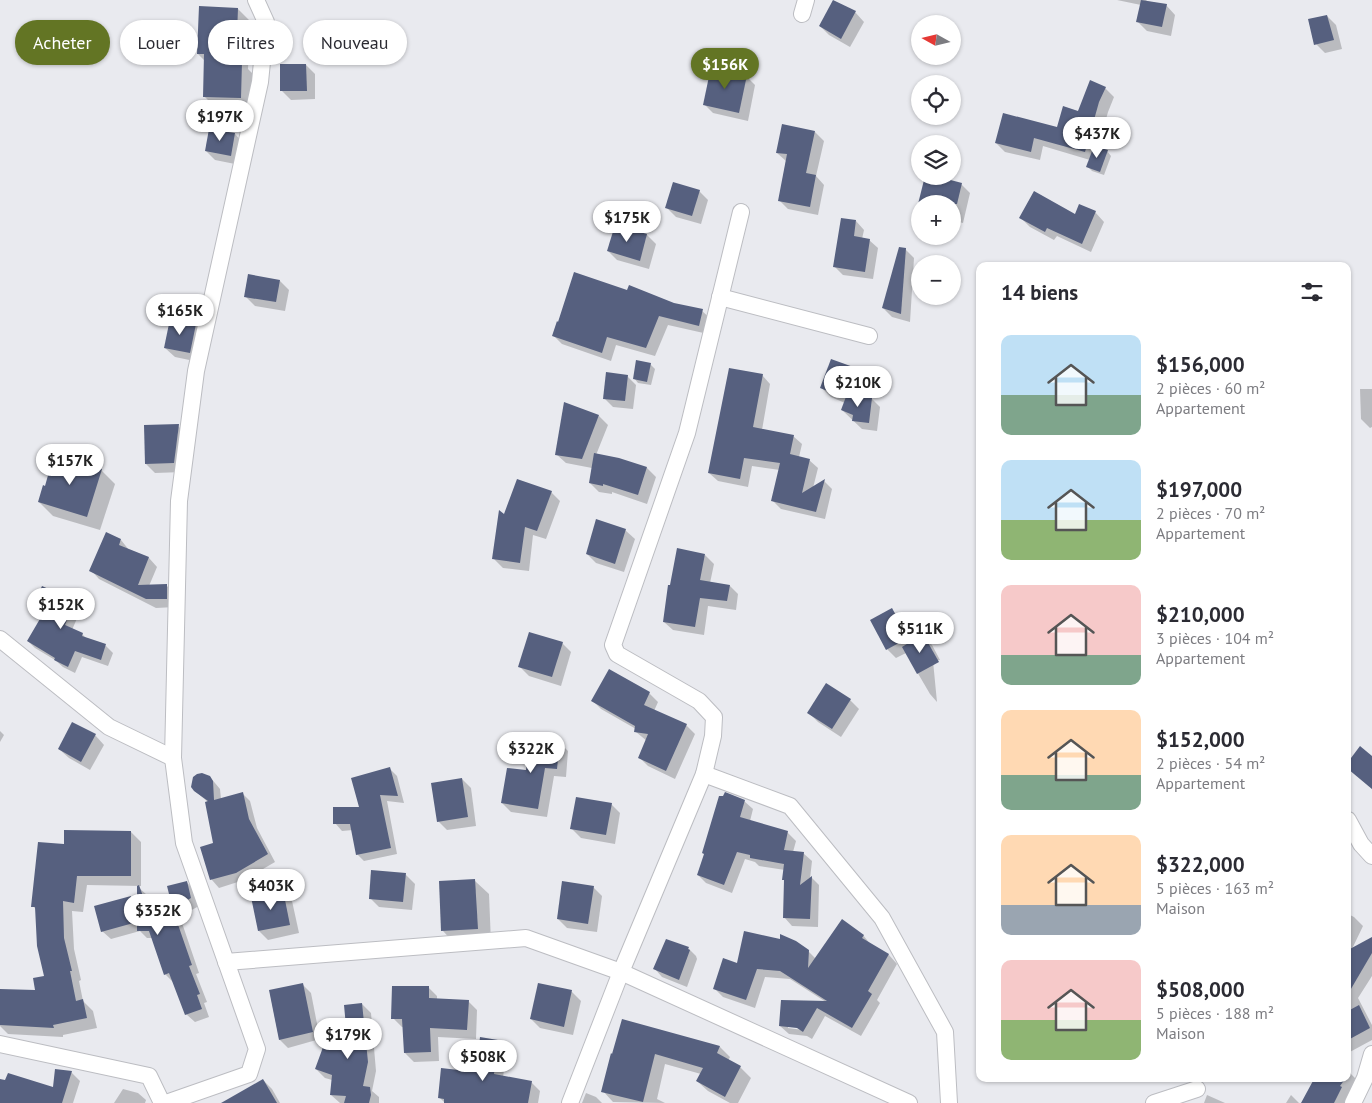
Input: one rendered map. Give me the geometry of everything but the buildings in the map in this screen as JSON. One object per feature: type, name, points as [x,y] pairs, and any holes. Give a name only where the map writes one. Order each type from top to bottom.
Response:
[{"type":"street","points":[[166,1103],[249,1074],[257,1048],[184,843],[173,758],[179,501],[196,371],[260,82],[266,22],[256,0]]},
{"type":"street","points":[[570,1103],[621,972],[704,774],[713,736],[714,717],[699,701],[617,654],[613,645],[687,433],[741,212]]},
{"type":"street","points":[[720,297],[869,336]]},
{"type":"street","points":[[0,639],[109,727],[173,758]]},
{"type":"street","points":[[704,774],[790,806],[882,918],[945,1032],[950,1103]]},
{"type":"street","points":[[1351,826],[1361,844],[1372,856]]},
{"type":"street","points":[[226,962],[526,938],[621,972],[909,1103]]},
{"type":"street","points":[[0,1044],[149,1076],[162,1103]]},
{"type":"street","points":[[1352,1103],[1365,1078],[1372,1054]]},
{"type":"street","points":[[1154,1103],[1197,1089]]}]
